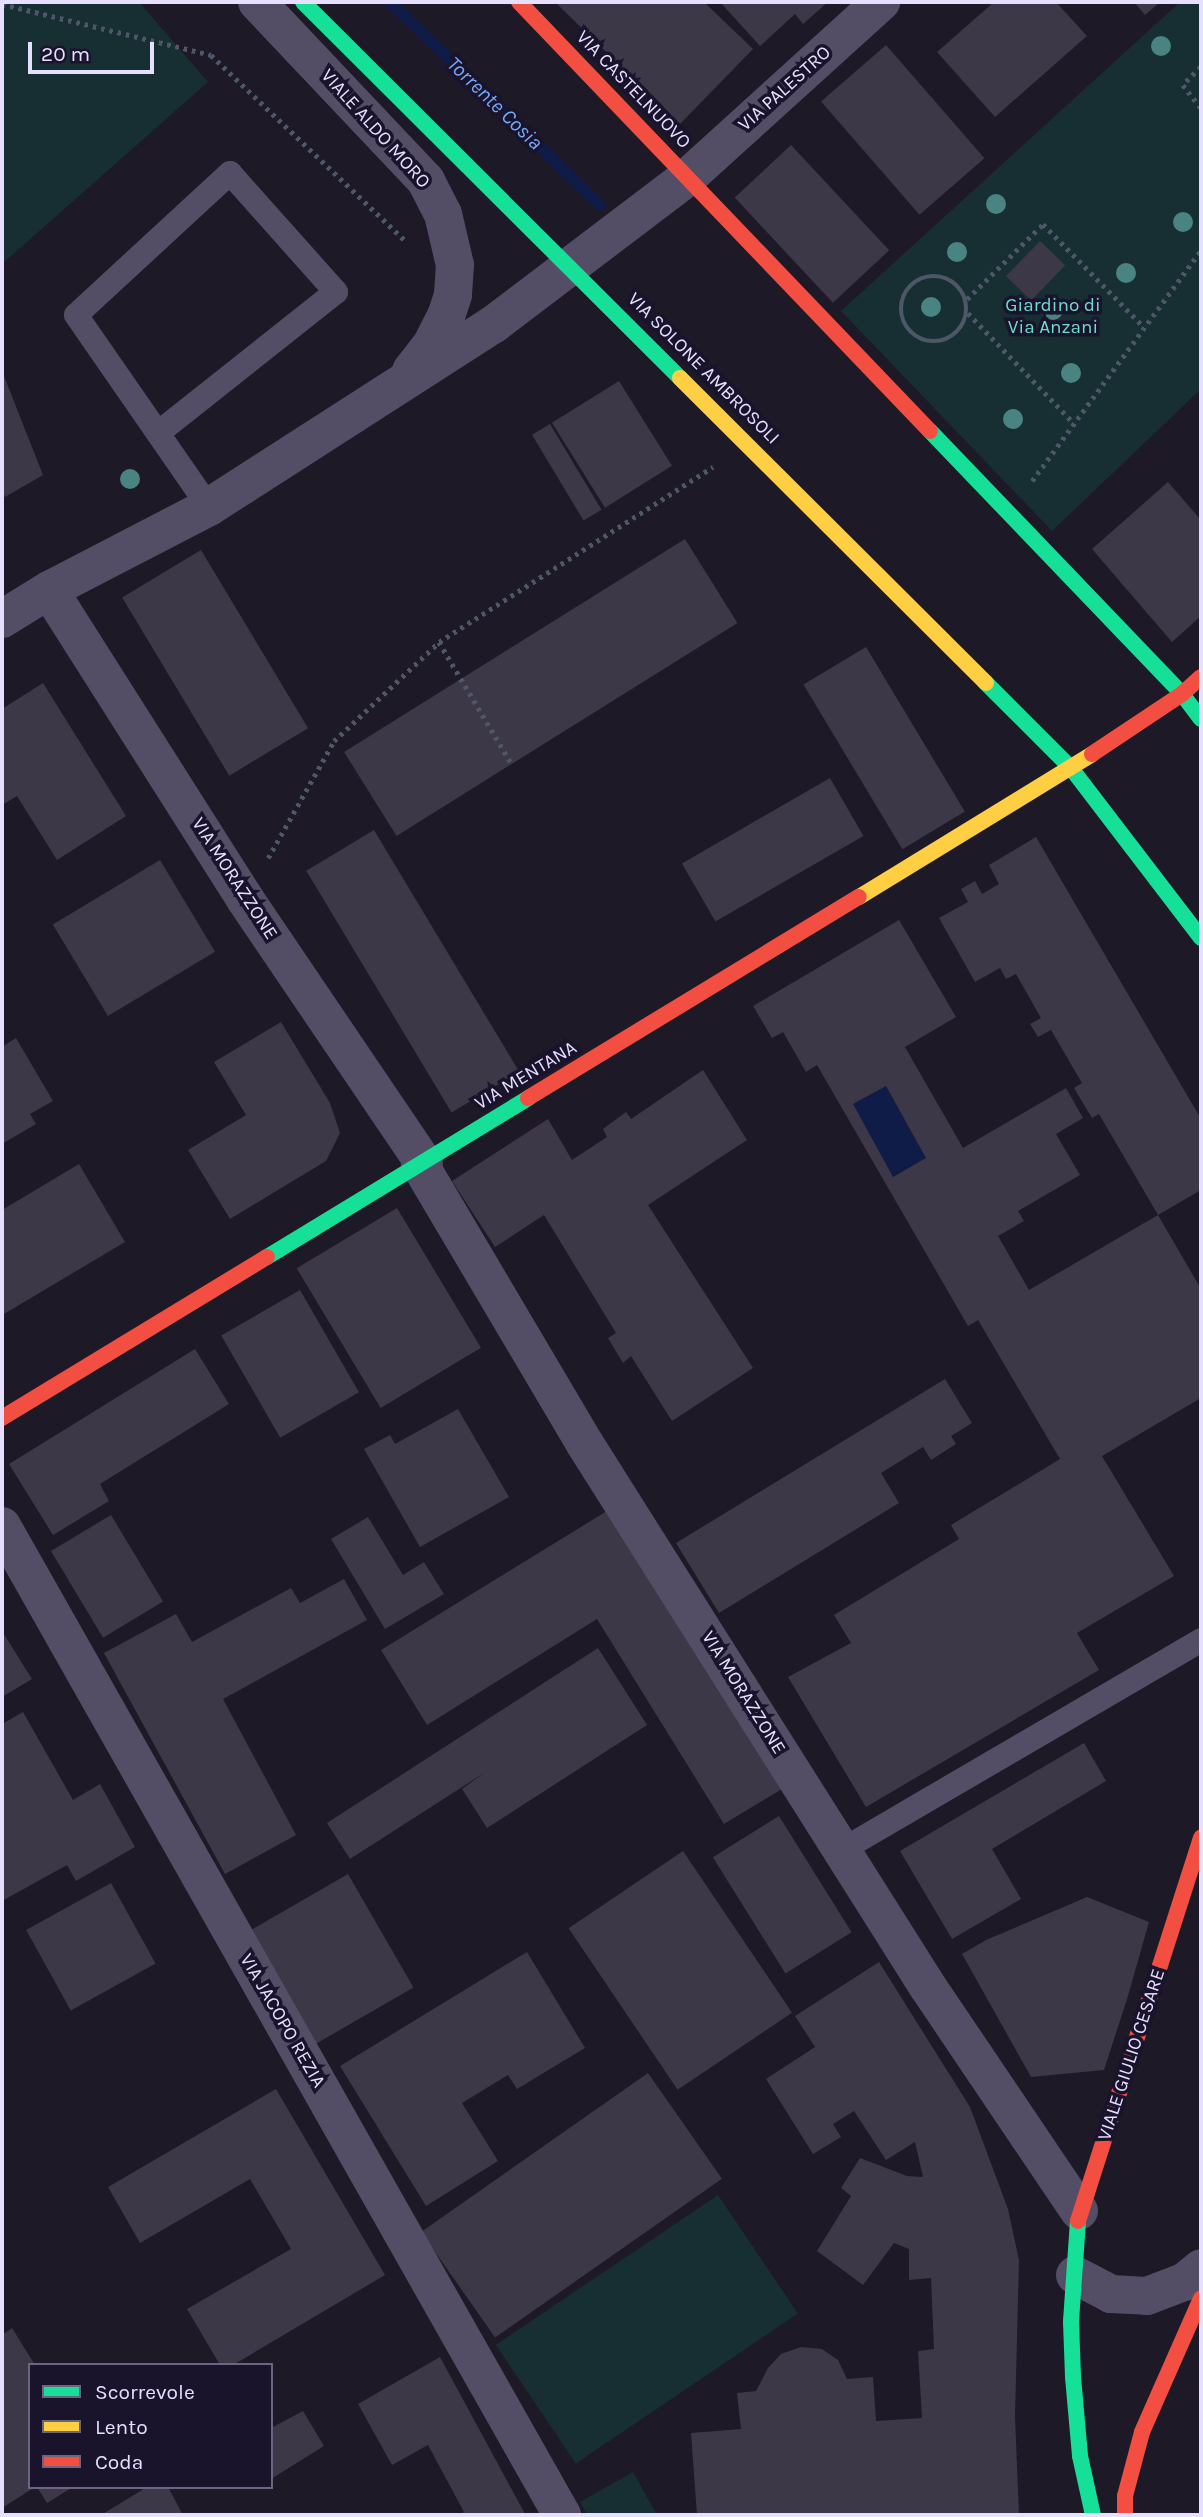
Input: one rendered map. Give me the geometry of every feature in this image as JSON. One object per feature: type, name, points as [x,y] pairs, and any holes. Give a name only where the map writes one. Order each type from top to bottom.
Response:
[{"type":"main road","name":"VIA SOLONE AMBROSOLI","points":[[303,2],[585,257],[749,445],[1071,768]]},
{"type":"main road","name":"VIA CASTELNUOVO","points":[[519,2],[674,188]]},
{"type":"main road","points":[[674,188],[1009,512],[1182,694],[1201,719]]},
{"type":"main road","points":[[1201,677],[1182,694],[1071,768],[1201,938]]},
{"type":"main road","name":"VIA MENTANA","points":[[2,1418],[1071,768]]},
{"type":"main road","name":"VIALE GIULIO CESARE","points":[[1093,2515],[1080,2456],[1073,2377],[1071,2322],[1079,2211],[1201,1837]]},
{"type":"main road","points":[[1125,2515],[1125,2496],[1142,2432],[1201,2298]]},
{"type":"street","name":"VIALE ALDO MORO","points":[[257,2],[426,181],[451,239],[455,265],[453,295],[446,316],[432,344],[399,387]]},
{"type":"street","name":"VIA PALESTRO","points":[[585,257],[674,188],[881,2]]},
{"type":"street","name":"VIALE ALDO MORO","points":[[2,619],[49,590],[209,507],[494,324],[585,257]]},
{"type":"street","name":"VIA MORAZZONE","points":[[49,590],[245,899],[422,1164],[586,1444],[928,1987],[1079,2211]]},
{"type":"street","name":"VIA JACOPO REZIA","points":[[2,1526],[562,2515]]},
{"type":"street","points":[[1075,2275],[1111,2294],[1147,2296],[1184,2282],[1201,2268]]},
{"type":"lane","points":[[158,433],[336,292],[230,173],[76,315],[209,507]]},
{"type":"lane","points":[[842,1850],[1201,1640]]},
{"type":"path","points":[[2,4],[211,55],[416,250],[455,265]]},
{"type":"path","points":[[1201,67],[1183,85],[1201,108]]},
{"type":"path","points":[[967,299],[1043,224],[1144,327]]},
{"type":"path","points":[[1009,512],[1201,250]]},
{"type":"path","points":[[926,276],[951,279],[967,299],[968,313],[957,335],[933,344],[910,335],[899,313],[905,289],[926,276]]},
{"type":"path","points":[[968,313],[1074,423]]},
{"type":"path","points":[[245,899],[334,741],[439,642],[749,445]]},
{"type":"path","points":[[439,642],[511,763]]},
{"type":"green space","points":[[2,2],[139,2],[208,82],[2,264]]},
{"type":"green space","name":"Giardino di Via Anzani","points":[[1180,2],[1201,2],[1201,389],[1052,531],[841,311]]},
{"type":"green space","points":[[718,2195],[798,2314],[576,2463],[496,2345]]},
{"type":"green space","points":[[633,2472],[657,2515],[587,2515],[580,2502]]},
{"type":"water","points":[[886,1086],[926,1158],[893,1176],[853,1104]]},
{"type":"building","points":[[555,2],[704,2],[753,49],[680,124]]},
{"type":"building","points":[[720,2],[828,2],[803,24],[795,14],[760,46]]},
{"type":"building","points":[[994,2],[1056,2],[1087,36],[995,117],[937,52]]},
{"type":"building","points":[[1134,2],[1160,2],[1145,15]]},
{"type":"building","points":[[886,45],[984,158],[920,215],[821,101]]},
{"type":"building","points":[[791,145],[889,250],[833,303],[735,198]]},
{"type":"building","points":[[1040,241],[1065,265],[1031,301],[1006,276]]},
{"type":"building","points":[[2,371],[43,475],[5,497],[2,491]]},
{"type":"building","points":[[619,381],[672,466],[605,508],[552,423]]},
{"type":"building","points":[[550,424],[602,510],[584,521],[532,435]]},
{"type":"building","points":[[1168,482],[1201,520],[1201,616],[1172,642],[1092,549]]},
{"type":"building","points":[[685,539],[737,623],[397,836],[344,752]]},
{"type":"building","points":[[201,550],[308,728],[229,776],[122,597]]},
{"type":"building","points":[[866,647],[965,812],[902,849],[803,685]]},
{"type":"building","points":[[43,683],[126,816],[57,860],[17,796],[2,805],[2,709]]},
{"type":"building","points":[[830,778],[864,836],[715,922],[682,863]]},
{"type":"building","points":[[374,830],[519,1072],[452,1112],[306,871]]},
{"type":"building","points":[[1036,837],[1201,1119],[1201,1190],[1158,1215],[1099,1114],[1092,1118],[1074,1088],[1082,1083],[1051,1030],[1038,1037],[1030,1024],[1041,1018],[1016,974],[1006,979],[1000,968],[975,982],[939,918],[968,902],[961,889],[975,881],[982,894],[999,884],[989,865]]},
{"type":"building","points":[[160,860],[215,952],[108,1016],[53,924]]},
{"type":"building","points":[[899,920],[956,1017],[905,1047],[963,1148],[1066,1088],[1083,1118],[1056,1134],[1080,1175],[1018,1211],[1024,1221],[998,1236],[1029,1290],[1158,1215],[1201,1289],[1201,1398],[1102,1456],[1174,1576],[1077,1633],[1099,1670],[866,1807],[788,1677],[851,1643],[834,1615],[959,1539],[951,1525],[1060,1459],[978,1320],[968,1326],[817,1065],[806,1072],[783,1032],[772,1038],[753,1006]],"holes":[[[886,1086],[926,1158],[893,1177],[853,1104]]]},
{"type":"building","points":[[281,1022],[330,1103],[340,1133],[326,1161],[230,1219],[188,1150],[246,1115],[214,1062]]},
{"type":"building","points":[[16,1038],[53,1101],[30,1114],[36,1124],[2,1144],[2,1047]]},
{"type":"building","points":[[703,1070],[747,1140],[648,1205],[753,1368],[672,1421],[631,1356],[623,1363],[608,1338],[616,1333],[544,1215],[495,1247],[452,1181],[548,1119],[572,1160],[607,1137],[603,1129],[626,1112],[631,1119]]},
{"type":"building","points":[[79,1164],[125,1242],[4,1314],[2,1210]]},
{"type":"building","points":[[397,1208],[481,1348],[381,1408],[297,1268]]},
{"type":"building","points":[[300,1290],[359,1392],[280,1438],[221,1336]]},
{"type":"building","points":[[195,1349],[229,1404],[100,1484],[109,1501],[53,1535],[9,1464]]},
{"type":"building","points":[[945,1379],[972,1423],[951,1436],[956,1444],[931,1460],[923,1447],[881,1473],[899,1503],[719,1613],[676,1543]]},
{"type":"building","points":[[458,1409],[509,1497],[420,1547],[364,1449],[390,1435],[395,1444]]},
{"type":"building","points":[[615,1506],[787,1786],[724,1824],[597,1619],[427,1725],[381,1650]]},
{"type":"building","points":[[111,1515],[163,1602],[103,1638],[51,1551]]},
{"type":"building","points":[[368,1517],[403,1575],[424,1562],[444,1594],[385,1629],[331,1539]]},
{"type":"building","points":[[344,1579],[367,1620],[223,1699],[296,1835],[225,1874],[104,1653],[176,1614],[192,1642],[291,1588],[300,1603]]},
{"type":"building","points":[[2,1631],[32,1679],[2,1697]]},
{"type":"building","points":[[598,1648],[647,1725],[487,1828],[462,1789],[484,1773],[350,1859],[327,1823]]},
{"type":"building","points":[[23,1712],[73,1800],[100,1784],[135,1847],[76,1881],[67,1865],[2,1901],[2,1724]]},
{"type":"building","points":[[1084,1743],[1106,1781],[992,1849],[1021,1899],[952,1939],[900,1851]]},
{"type":"building","points":[[779,1816],[852,1932],[785,1974],[713,1857]]},
{"type":"building","points":[[683,1851],[792,2013],[678,2090],[569,1928]]},
{"type":"building","points":[[348,1874],[414,1987],[315,2044],[249,1931]]},
{"type":"building","points":[[111,1883],[156,1963],[71,2010],[26,1930]]},
{"type":"building","points":[[1087,1897],[1149,1922],[1128,1996],[1104,2070],[1031,2077],[962,1954],[986,1940]]},
{"type":"building","points":[[527,1952],[585,2048],[517,2089],[508,2075],[462,2103],[498,2161],[426,2206],[340,2066]]},
{"type":"building","points":[[879,1962],[970,2107],[1008,2209],[1019,2260],[1015,2416],[1019,2515],[697,2515],[691,2433],[741,2429],[737,2393],[756,2391],[768,2368],[781,2354],[801,2347],[822,2349],[838,2360],[847,2379],[873,2377],[876,2421],[922,2418],[918,2351],[934,2349],[931,2278],[909,2280],[909,2249],[894,2243],[863,2285],[817,2251],[851,2196],[841,2188],[860,2158],[907,2176],[923,2177],[915,2142],[886,2160],[854,2111],[833,2124],[841,2137],[813,2154],[766,2079],[815,2047],[795,2016]]},
{"type":"building","points":[[648,2073],[722,2179],[495,2338],[421,2232]]},
{"type":"building","points":[[276,2089],[385,2275],[236,2363],[219,2363],[187,2309],[291,2249],[250,2179],[140,2243],[108,2187]]},
{"type":"building","points":[[12,2328],[34,2363],[28,2363],[28,2489],[32,2489],[2,2508],[2,2335]]},
{"type":"building","points":[[440,2357],[526,2515],[458,2515],[464,2512],[428,2445],[392,2465],[358,2404]]},
{"type":"building","points":[[303,2411],[324,2446],[273,2478],[273,2427]]},
{"type":"building","points":[[38,2489],[70,2489],[47,2503]]},
{"type":"building","points":[[144,2489],[169,2489],[183,2515],[101,2515]]},
{"type":"waterway","name":"Torrente Cosia","points":[[390,2],[600,205]]},
{"type":"traffic: fast","points":[[303,2],[680,378]]},
{"type":"traffic: fast","points":[[930,431],[1182,694],[1201,719]]},
{"type":"traffic: fast","points":[[986,683],[1071,768],[1201,938]]},
{"type":"traffic: fast","points":[[267,1257],[528,1098]]},
{"type":"traffic: fast","points":[[1078,2221],[1071,2322],[1073,2377],[1080,2456],[1093,2515]]},
{"type":"traffic: slow","points":[[680,378],[986,683]]},
{"type":"traffic: slow","points":[[859,897],[1092,754]]},
{"type":"traffic: jam","points":[[519,2],[930,431]]},
{"type":"traffic: jam","points":[[1092,754],[1182,694],[1201,677]]},
{"type":"traffic: jam","points":[[528,1098],[859,897]]},
{"type":"traffic: jam","points":[[2,1418],[267,1257]]},
{"type":"traffic: jam","points":[[1078,2221],[1201,1837]]},
{"type":"traffic: jam","points":[[1125,2515],[1125,2496],[1142,2432],[1201,2298]]}]
